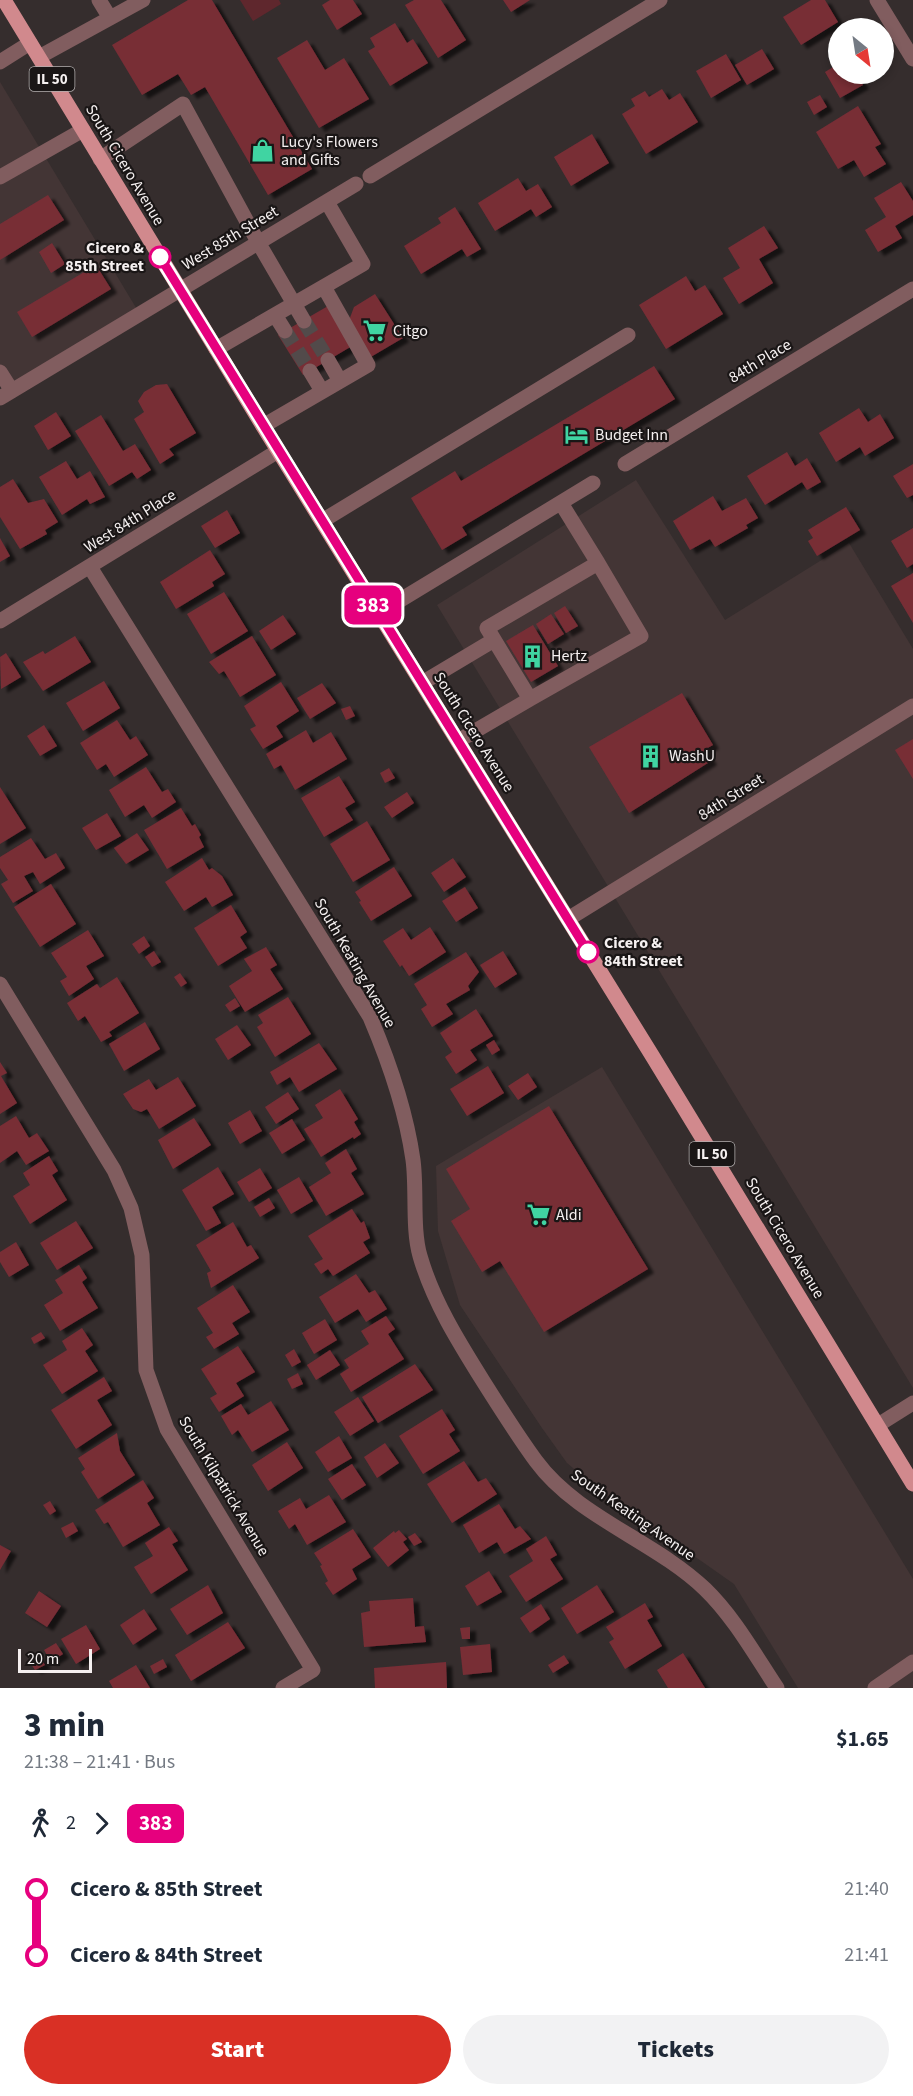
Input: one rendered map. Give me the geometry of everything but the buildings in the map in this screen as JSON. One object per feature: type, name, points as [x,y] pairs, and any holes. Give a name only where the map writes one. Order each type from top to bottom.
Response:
[{"type":"main road","name":"South Cicero Avenue","points":[[4,0],[278,451],[913,1484]]},
{"type":"street","points":[[99,0],[110,18]]},
{"type":"street","points":[[39,57],[143,0]]},
{"type":"street","points":[[370,176],[660,0]]},
{"type":"street","points":[[877,0],[913,59]]},
{"type":"street","points":[[0,62],[30,43]]},
{"type":"street","points":[[100,159],[183,104],[304,321]]},
{"type":"street","points":[[0,177],[83,130]]},
{"type":"street","name":"West 85th Street","points":[[6,395],[356,184]]},
{"type":"street","points":[[216,349],[363,264],[327,201]]},
{"type":"street","points":[[263,426],[368,364],[324,287]]},
{"type":"street","name":"84th Place","points":[[625,464],[913,289]]},
{"type":"street","points":[[275,315],[285,331]]},
{"type":"street","points":[[322,521],[628,335]]},
{"type":"street","points":[[328,360],[340,381]]},
{"type":"street","points":[[310,371],[322,391]]},
{"type":"street","points":[[0,372],[6,395]]},
{"type":"street","name":"West 84th Place","points":[[0,621],[278,451]]},
{"type":"street","points":[[379,613],[593,483]]},
{"type":"street","points":[[458,741],[642,636],[561,503]]},
{"type":"street","points":[[530,699],[487,628],[598,563]]},
{"type":"street","name":"South Keating Avenue","points":[[90,567],[370,1017],[391,1065],[406,1116],[414,1162],[419,1253],[433,1293],[457,1340],[537,1462],[567,1494],[671,1562],[706,1589],[738,1628],[777,1688]]},
{"type":"street","points":[[422,683],[494,640]]},
{"type":"street","name":"84th Street","points":[[568,920],[913,706]]},
{"type":"street","name":"South Kilpatrick Avenue","points":[[0,984],[114,1170],[131,1208],[142,1255],[146,1370],[167,1429],[313,1670],[283,1688]]},
{"type":"street","points":[[878,1425],[913,1403]]},
{"type":"street","points":[[875,1688],[913,1662]]},
{"type":"shaded area","points":[[240,0],[279,0],[281,4],[253,21]]},
{"type":"shaded area","points":[[0,82],[141,316],[13,396],[0,375]]},
{"type":"shaded area","points":[[636,480],[725,620],[849,543],[913,649],[913,1388],[437,605]]},
{"type":"shaded area","points":[[602,1067],[913,1579],[913,1688],[798,1688],[734,1584],[597,1488],[567,1463],[460,1305],[438,1231],[436,1166]]},
{"type":"tunnel","points":[[304,321],[328,360]]},
{"type":"tunnel","points":[[285,331],[310,371]]},
{"type":"bus line","name":"383","points":[[160,257],[588,952]]},
{"type":"place","name":"Lucy's Flowers and Gifts","points":[[263,151]]},
{"type":"place","name":"Cicero & 85th Street","points":[[160,257]]},
{"type":"place","name":"Citgo","points":[[375,331]]},
{"type":"place","name":"Budget Inn","points":[[577,435]]},
{"type":"place","name":"Hertz","points":[[533,656]]},
{"type":"place","name":"WashU","points":[[651,756]]},
{"type":"place","name":"Cicero & 84th Street","points":[[588,952]]},
{"type":"place","name":"Aldi","points":[[538,1215]]}]
